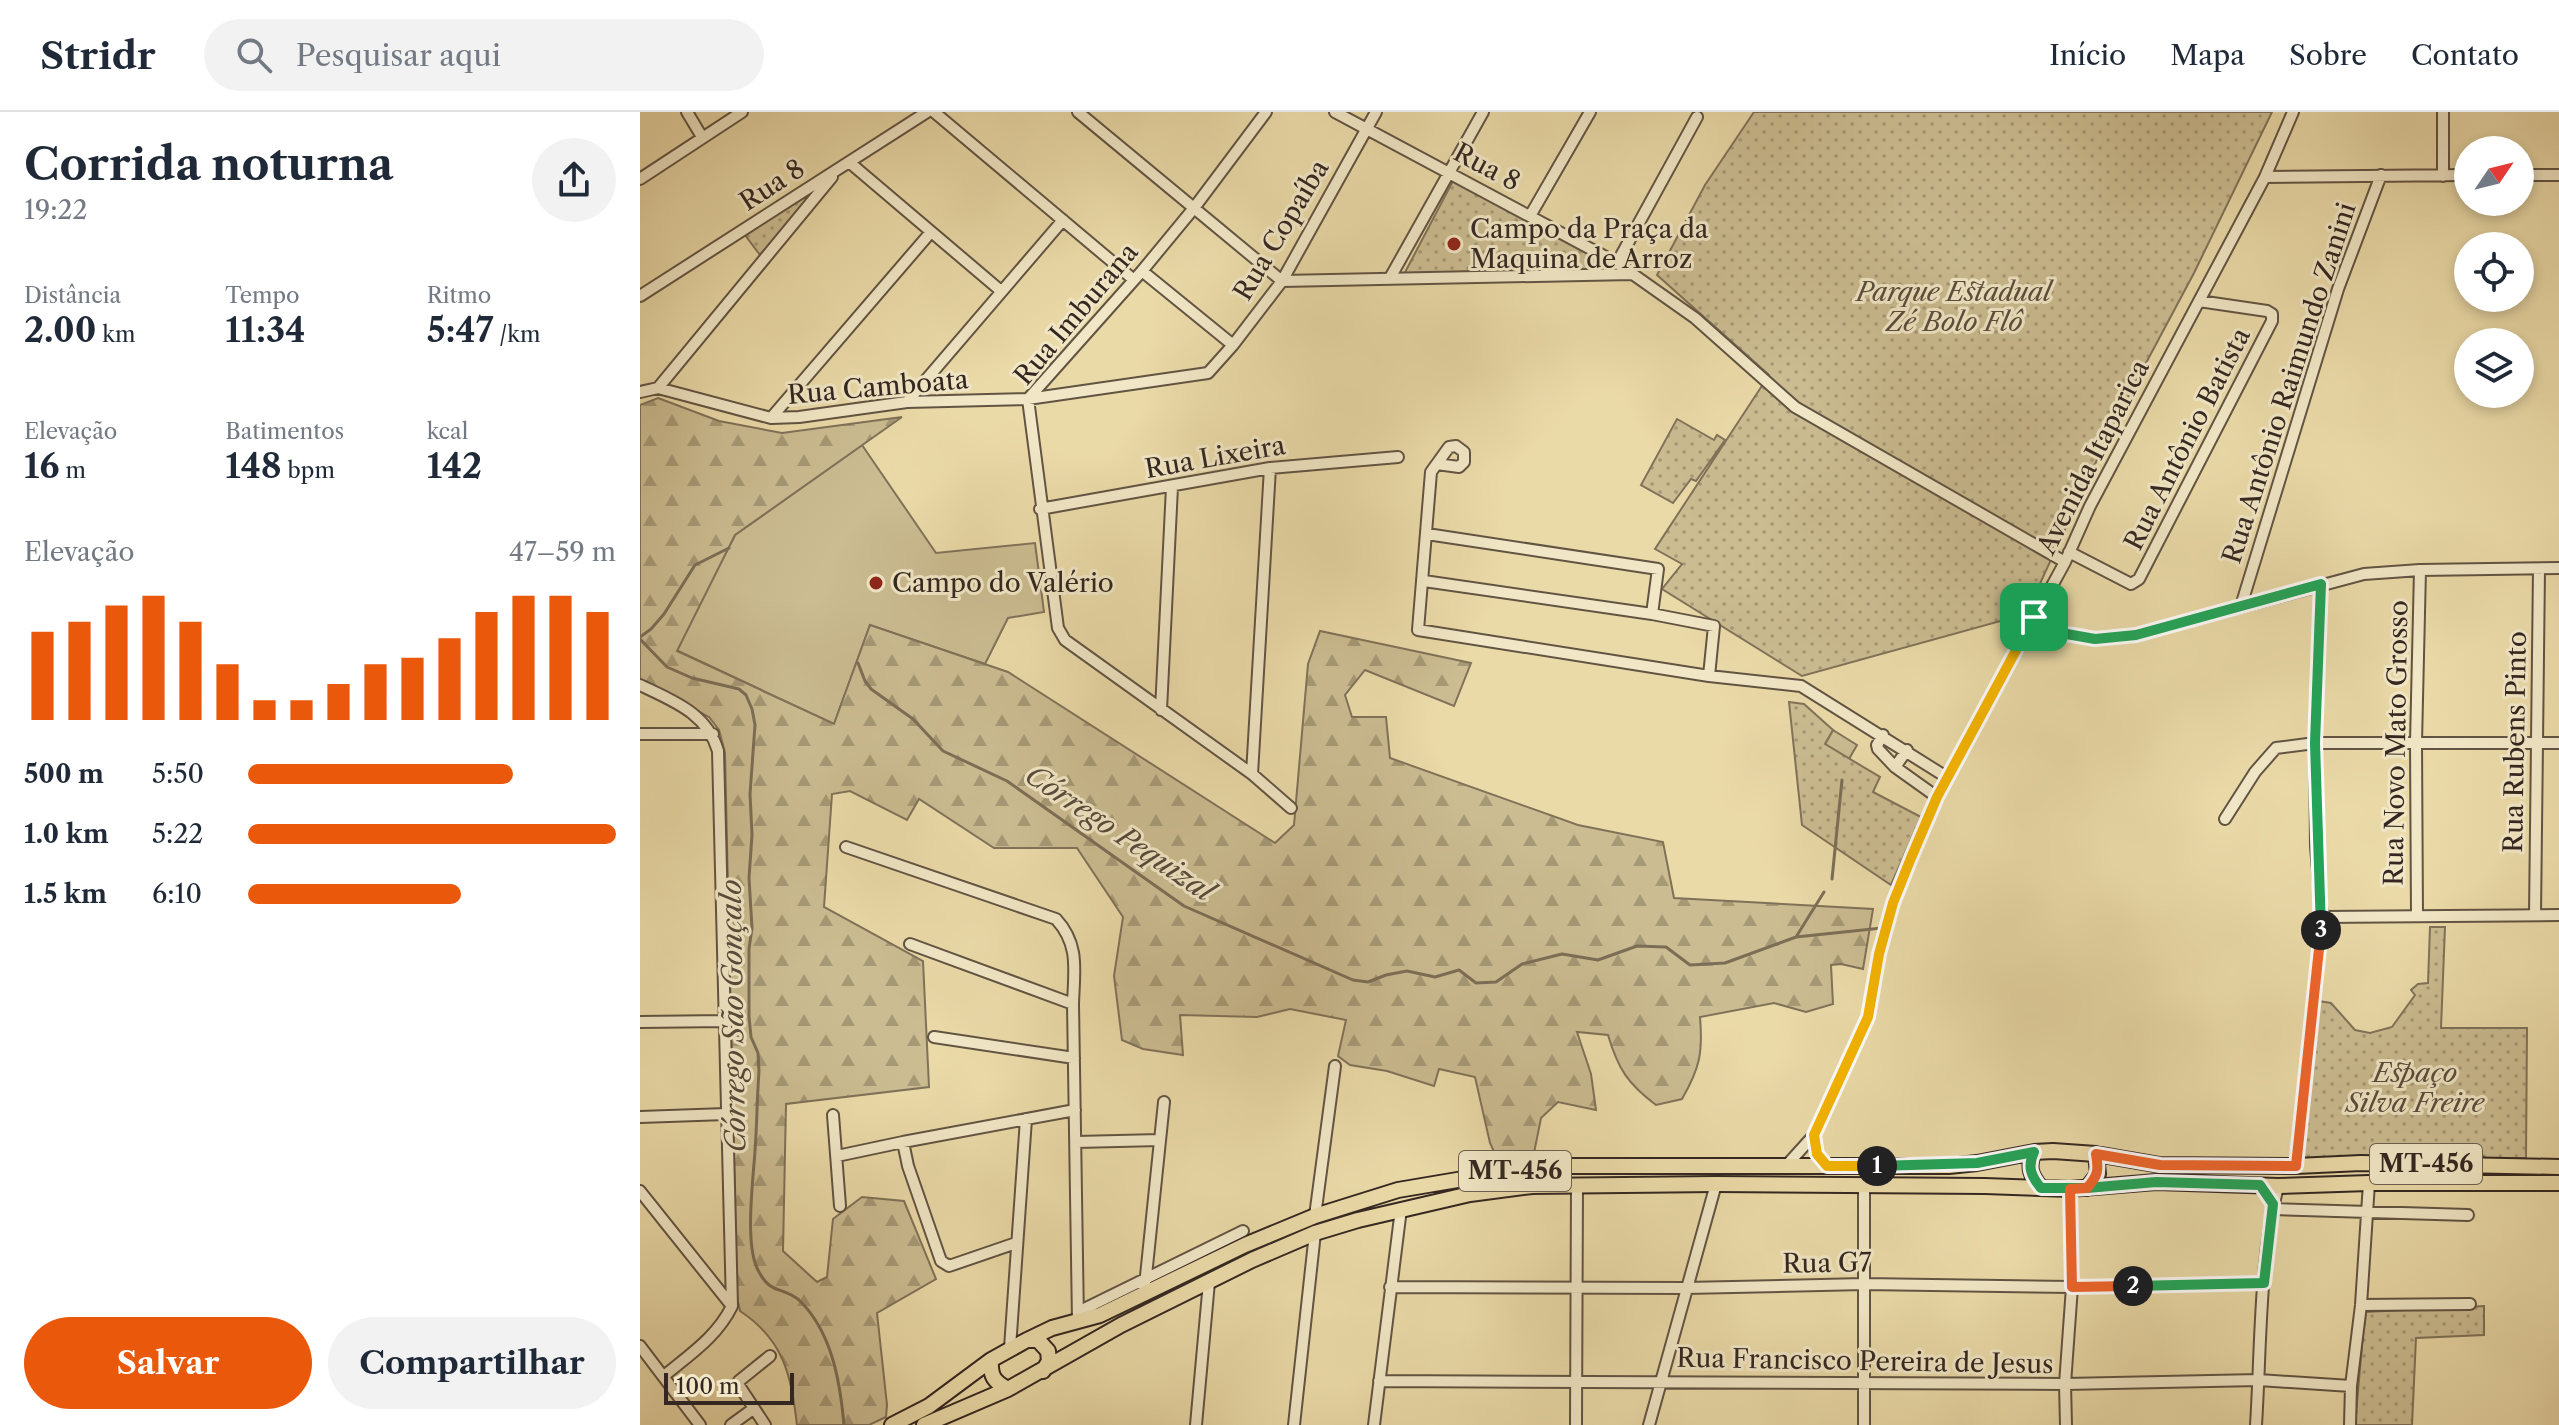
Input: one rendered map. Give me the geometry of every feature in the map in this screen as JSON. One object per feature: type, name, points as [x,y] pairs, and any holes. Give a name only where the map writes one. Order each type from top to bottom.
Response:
[{"type":"main road","name":"MT-456","points":[[892,1425],[929,1406],[1010,1348],[1078,1316],[1100,1315],[1245,1245],[1315,1216],[1398,1190],[1529,1169],[1571,1166],[1949,1166],[2034,1152],[2096,1154],[2160,1165],[2361,1163],[2558,1166]]},
{"type":"main road","points":[[2034,1152],[2029,1169],[2041,1188]]},
{"type":"main road","points":[[2087,1188],[2098,1174],[2096,1154]]},
{"type":"main road","name":"MT-456","points":[[924,1425],[1008,1389],[1121,1325],[1252,1260],[1315,1233],[1470,1194],[1532,1186],[1577,1185],[2070,1189],[2156,1182],[2278,1186],[2559,1183]]},
{"type":"main road","points":[[1027,1340],[1038,1340],[1048,1351],[1049,1361],[1042,1371]]},
{"type":"main road","points":[[991,1360],[992,1377],[1008,1389]]},
{"type":"street","points":[[687,112],[702,137]]},
{"type":"street","points":[[640,179],[742,112]]},
{"type":"street","name":"Rua 8","points":[[640,296],[927,112]]},
{"type":"street","points":[[934,112],[1063,220],[1233,345]]},
{"type":"street","points":[[1078,112],[1282,281],[1634,274]]},
{"type":"street","name":"Rua Imburana","points":[[1161,710],[1065,640],[1058,628],[1028,399],[1138,276],[1266,112]]},
{"type":"street","name":"Rua 8","points":[[1335,112],[1617,263],[1717,337],[1795,407],[2067,557]]},
{"type":"street","name":"Rua Copaíba","points":[[1028,399],[1208,373],[1282,281],[1376,112]]},
{"type":"street","points":[[1390,278],[1483,112]]},
{"type":"street","points":[[1530,216],[1590,112]]},
{"type":"street","name":"Avenida Itaparica","points":[[1786,1166],[1814,1135],[1868,1017],[1879,954],[1893,903],[1937,797],[2067,557],[2090,506],[2265,177],[2293,112]]},
{"type":"street","points":[[2443,112],[2443,176]]},
{"type":"street","points":[[1617,263],[1697,117]]},
{"type":"street","points":[[849,162],[1001,291]]},
{"type":"street","points":[[658,388],[838,169]]},
{"type":"street","name":"Rua Antônio Raimundo Zanini","points":[[2241,606],[2338,289],[2381,175]]},
{"type":"street","points":[[2534,175],[2559,175]]},
{"type":"street","points":[[2265,177],[2454,176]]},
{"type":"street","points":[[907,402],[1063,220]]},
{"type":"street","points":[[771,418],[931,232]]},
{"type":"street","name":"Rua Antônio Batista","points":[[2067,557],[2131,584],[2139,579],[2272,321],[2272,314],[2267,311],[2199,301]]},
{"type":"street","name":"Rua Camboata","points":[[640,392],[658,388],[771,418],[830,415],[907,402],[1028,399]]},
{"type":"street","name":"Rua Lixeira","points":[[1040,509],[1270,468],[1398,457]]},
{"type":"street","points":[[1437,464],[1431,472],[1418,630],[1709,676],[1801,686],[1948,778]]},
{"type":"street","points":[[1252,774],[1270,468]]},
{"type":"street","points":[[1172,487],[1161,710],[1252,774],[1291,808]]},
{"type":"street","points":[[1427,534],[1658,569],[1652,614]]},
{"type":"street","points":[[2034,617],[2061,633],[2095,639],[2136,635],[2364,574],[2559,568]]},
{"type":"street","name":"Rua Rubens Pinto","points":[[2535,915],[2539,569]]},
{"type":"street","name":"Rua Novo Mato Grosso","points":[[2417,916],[2416,742],[2420,570]]},
{"type":"street","points":[[1424,581],[1714,626],[1709,676]]},
{"type":"street","points":[[2296,1166],[2322,917],[2316,847],[2315,743],[2321,584]]},
{"type":"street","points":[[640,685],[682,706],[713,734],[718,751],[732,1306],[715,1334],[664,1376]]},
{"type":"street","points":[[640,734],[713,734]]},
{"type":"street","points":[[1883,735],[1878,749],[1895,767],[1937,797]]},
{"type":"street","points":[[2225,819],[2255,772],[2276,748],[2315,743],[2559,743]]},
{"type":"street","points":[[1895,767],[1907,750]]},
{"type":"street","points":[[846,847],[1056,919],[1068,931],[1075,953],[1073,1004],[1078,1316],[1146,1277],[1243,1231]]},
{"type":"street","points":[[2322,917],[2559,915]]},
{"type":"street","points":[[910,944],[1073,1004]]},
{"type":"street","points":[[640,1022],[724,1021]]},
{"type":"street","points":[[934,1037],[1074,1058]]},
{"type":"street","points":[[1315,1216],[1335,1066]]},
{"type":"street","points":[[1144,1295],[1164,1102]]},
{"type":"street","points":[[837,1156],[1075,1110]]},
{"type":"street","points":[[640,1117],[726,1114]]},
{"type":"street","points":[[833,1115],[840,1206]]},
{"type":"street","points":[[1010,1348],[1026,1119]]},
{"type":"street","points":[[1814,1135],[1817,1154],[1827,1166]]},
{"type":"street","points":[[1076,1142],[1160,1140]]},
{"type":"street","points":[[903,1142],[908,1166],[941,1261],[949,1266],[1016,1243]]},
{"type":"street","points":[[2350,1425],[2369,1183]]},
{"type":"street","points":[[1649,1425],[1716,1184]]},
{"type":"street","points":[[1576,1425],[1577,1185]]},
{"type":"street","points":[[1864,1185],[1864,1425]]},
{"type":"street","points":[[2260,1185],[2273,1206]]},
{"type":"street","points":[[2256,1425],[2264,1283],[2278,1186]]},
{"type":"street","points":[[2066,1425],[2065,1384],[2072,1287],[2070,1189]]},
{"type":"street","points":[[640,1191],[732,1306]]},
{"type":"street","points":[[2273,1206],[2367,1213],[2468,1215]]},
{"type":"street","points":[[1374,1425],[1401,1209]]},
{"type":"street","points":[[1294,1425],[1315,1233]]},
{"type":"street","points":[[1196,1425],[1209,1282]]},
{"type":"street","name":"Rua G7","points":[[1390,1287],[1686,1288],[1864,1284],[2072,1287],[2264,1283]]},
{"type":"street","points":[[2361,1305],[2470,1304]]},
{"type":"street","points":[[640,1346],[700,1425]]},
{"type":"street","points":[[765,1425],[738,1383],[770,1356]]},
{"type":"street","name":"Rua Francisco Pereira de Jesus","points":[[1379,1381],[2065,1384],[2259,1380],[2351,1386]]},
{"type":"street","points":[[731,1425],[753,1409]]},
{"type":"green space","name":"Parque Estadual Zé Bolo Flô","points":[[1754,112],[2272,112],[2194,273],[2114,423],[2026,614],[1802,676],[1662,589],[1682,564],[1655,549],[1769,375],[1657,275],[1705,185]]},
{"type":"green space","points":[[1454,179],[1619,269],[1402,278]]},
{"type":"green space","points":[[819,186],[760,255],[745,235]]},
{"type":"green space","points":[[658,398],[719,421],[782,433],[902,417],[735,535],[677,651],[834,724],[870,625],[1008,672],[1275,843],[1294,825],[1308,664],[1320,631],[1471,663],[1454,706],[1365,670],[1345,695],[1352,717],[1386,717],[1390,758],[1578,825],[1663,842],[1674,898],[1873,909],[1863,969],[1831,965],[1833,1004],[1806,1012],[1774,1003],[1700,1017],[1699,1060],[1688,1088],[1682,1099],[1656,1105],[1625,1075],[1608,1035],[1577,1032],[1591,1074],[1596,1110],[1558,1102],[1541,1118],[1532,1163],[1500,1165],[1490,1143],[1475,1077],[1439,1069],[1434,1086],[1387,1071],[1350,1065],[1338,1056],[1346,1020],[1290,1009],[1257,1017],[1180,1015],[1183,1055],[1143,1049],[1122,1040],[1114,976],[1123,917],[1077,848],[994,848],[919,799],[907,820],[850,791],[832,794],[824,907],[923,961],[929,1087],[786,1104],[783,1251],[817,1282],[827,1277],[833,1219],[862,1197],[904,1201],[936,1279],[877,1313],[886,1417],[869,1425],[797,1425],[792,1390],[783,1360],[767,1334],[740,1311],[737,1297],[725,753],[719,730],[709,717],[640,680],[640,405]]},
{"type":"green space","points":[[1677,419],[1714,440],[1717,435],[1725,440],[1696,481],[1691,479],[1673,503],[1641,485]]},
{"type":"green space","name":"Campo do Valério","points":[[862,445],[936,553],[1035,543],[1044,612],[1008,618],[985,664],[870,625],[834,724],[676,650],[735,535]]},
{"type":"green space","points":[[1789,702],[1804,704],[1833,730],[1825,744],[1880,777],[1873,792],[1921,817],[1891,885],[1802,825]]},
{"type":"green space","points":[[1833,730],[1857,745],[1849,759],[1825,744]]},
{"type":"green space","name":"Espaço Silva Freire","points":[[2430,927],[2445,927],[2441,1028],[2527,1028],[2526,1158],[2485,1159],[2480,1152],[2409,1152],[2401,1158],[2303,1161],[2301,1156],[2318,1001],[2331,1003],[2355,1030],[2370,1033],[2392,1027],[2415,995],[2411,990],[2418,984],[2428,983]]},
{"type":"green space","points":[[2484,1306],[2484,1335],[2416,1338],[2412,1425],[2355,1425],[2365,1312]]},
{"type":"waterway","name":"Córrego Pequizal","points":[[640,637],[664,614],[695,565],[729,548]]},
{"type":"waterway","name":"Córrego São Gonçalo","points":[[640,639],[667,667],[692,678],[739,689],[746,695],[752,709],[755,725],[750,794],[752,928],[749,1017],[759,1071],[751,1243],[753,1257],[762,1277],[771,1286],[799,1300],[827,1342],[837,1375],[844,1425]]},
{"type":"waterway","name":"Córrego Pequizal","points":[[858,663],[871,689],[913,719],[943,751],[1007,781],[1184,906],[1353,980],[1368,982],[1407,971],[1435,977],[1459,970],[1476,983],[1496,982],[1522,964],[1562,954],[1598,960],[1637,946],[1666,947],[1690,965],[1725,963],[1796,937],[1882,928]]},
{"type":"waterway","name":"Córrego Pequizal","points":[[1832,879],[1842,780]]},
{"type":"waterway","name":"Córrego Pequizal","points":[[1796,937],[1824,892]]},
{"type":"place","name":"Campo da Praça da Maquina de Arroz","points":[[1454,244]]},
{"type":"place","name":"Campo do Valério","points":[[876,583]]},
{"type":"route","points":[[2034,617],[1937,797],[1911,858],[1893,903],[1879,954],[1868,1017],[1814,1135],[1817,1154],[1827,1166],[1949,1166],[2034,1152],[2029,1169],[2041,1188],[2070,1189],[2087,1188],[2156,1182],[2260,1185],[2273,1204],[2264,1283],[2072,1287],[2070,1189],[2087,1188],[2093,1181],[2098,1174],[2096,1154],[2160,1165],[2296,1166],[2322,917],[2316,847],[2315,743],[2321,584],[2136,635],[2095,639],[2061,633],[2034,617]]}]
